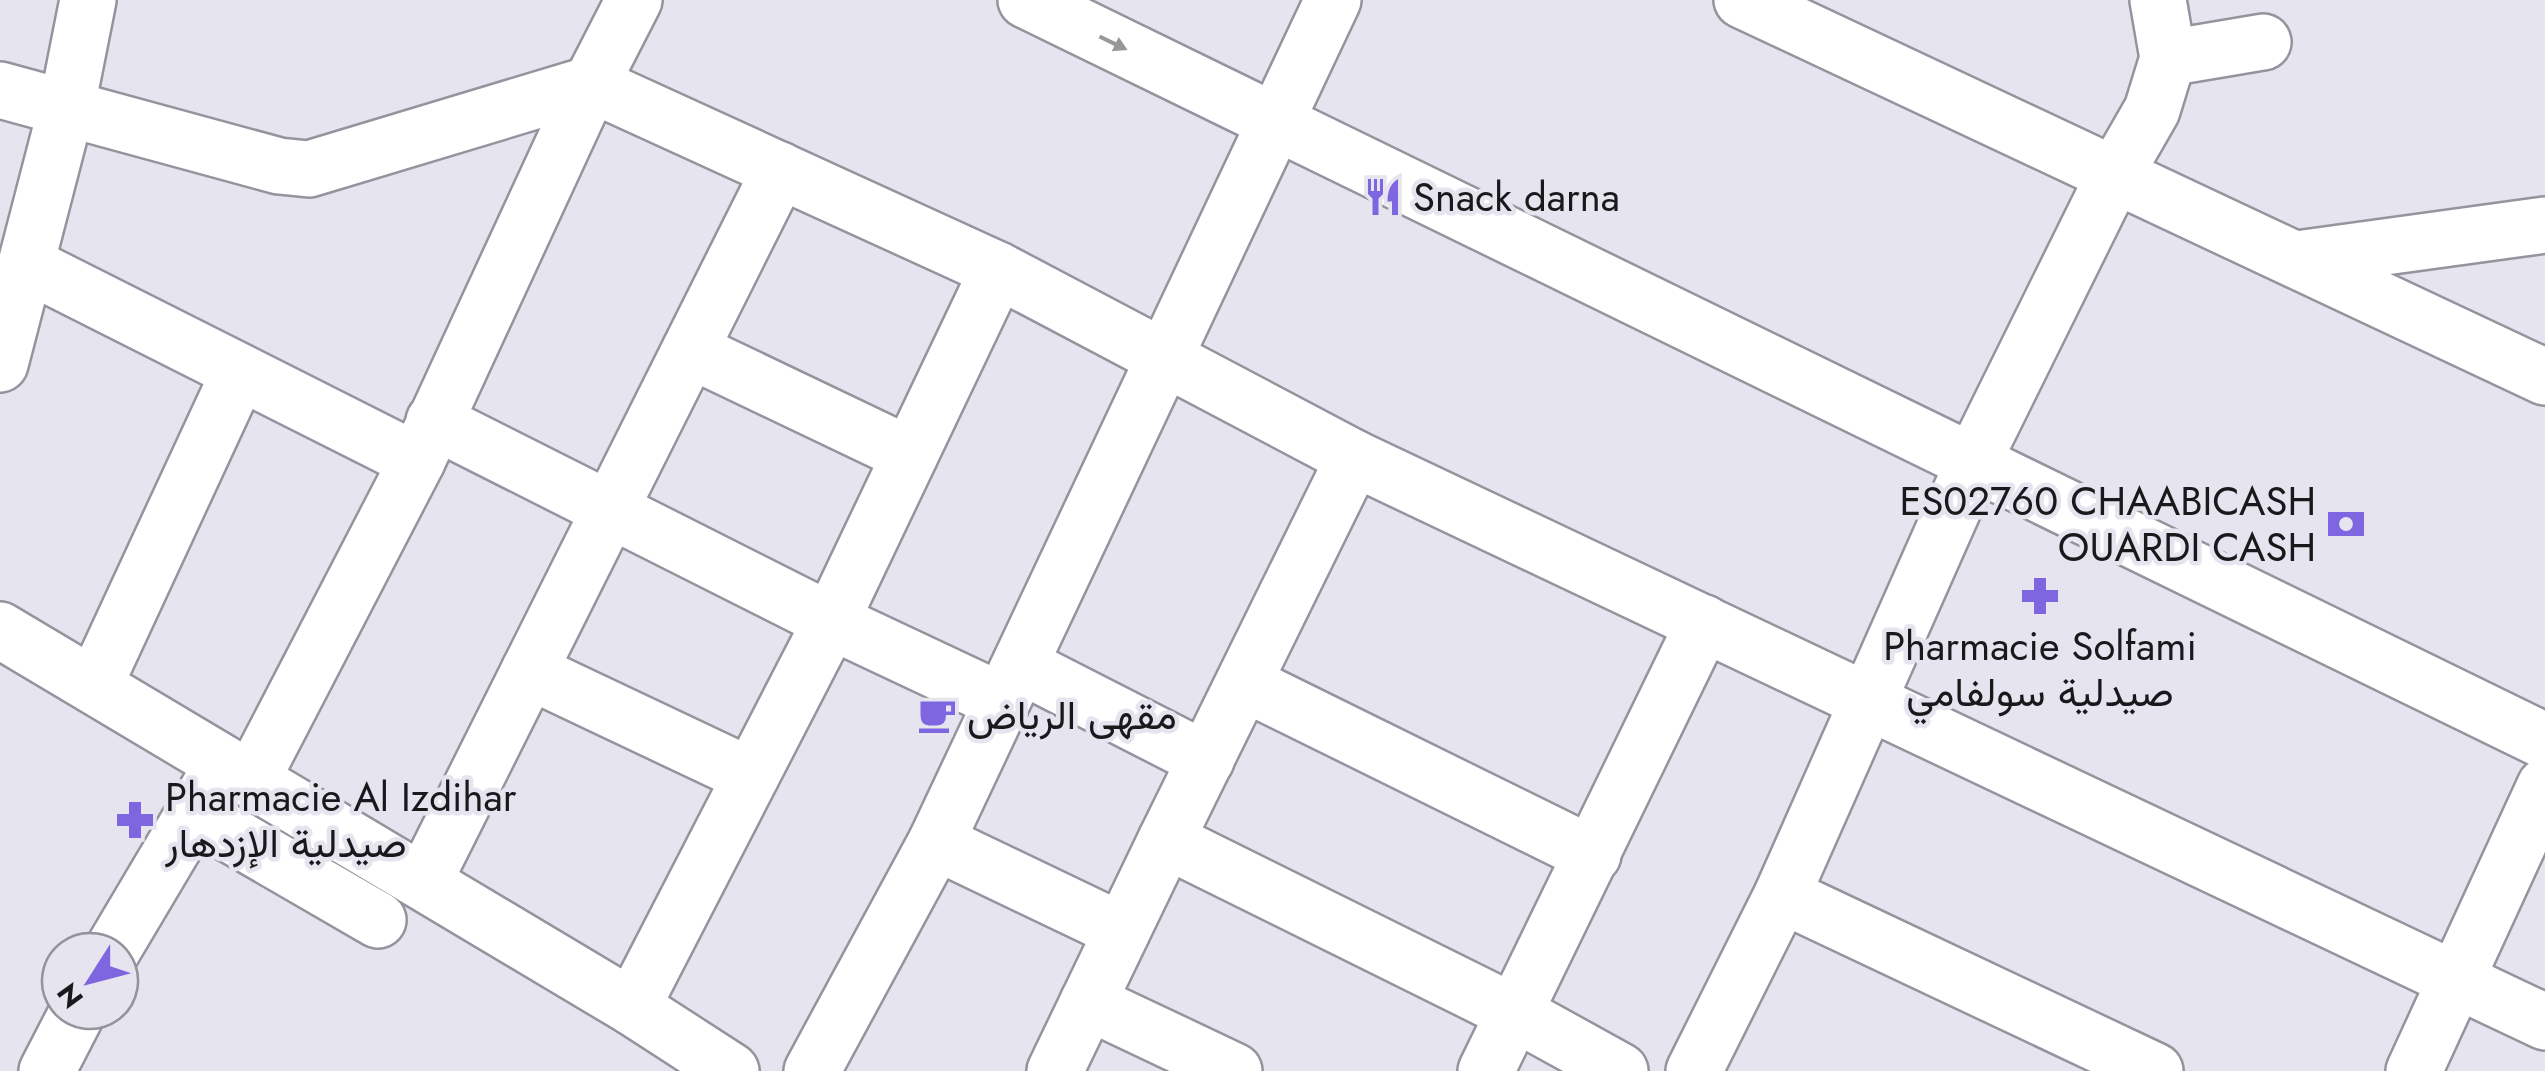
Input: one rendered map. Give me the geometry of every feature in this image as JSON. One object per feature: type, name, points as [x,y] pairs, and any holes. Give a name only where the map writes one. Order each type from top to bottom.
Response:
[{"type":"street","points":[[0,364],[67,106],[88,0]]},
{"type":"street","points":[[124,931],[195,814],[238,772],[426,441],[590,84],[634,0]]},
{"type":"street","points":[[1026,0],[1281,104],[1979,450],[2545,741]]},
{"type":"street","points":[[1110,0],[1281,104]]},
{"type":"street","points":[[812,1071],[936,842],[1333,0]]},
{"type":"street","points":[[1694,1071],[1782,895],[1979,450],[2114,176],[2152,110],[2168,58],[2158,0]]},
{"type":"street","points":[[1764,4],[2114,176],[2545,377]]},
{"type":"street","points":[[2168,58],[2263,42]]},
{"type":"street","points":[[0,90],[280,166],[308,170],[590,84],[998,270],[1354,458],[1870,699],[2545,1022]]},
{"type":"street","points":[[424,882],[780,170]]},
{"type":"street","points":[[2297,259],[2545,225]]},
{"type":"street","points":[[28,265],[239,373],[610,508],[831,621],[1011,683],[1206,760]]},
{"type":"street","points":[[632,1007],[831,621],[998,270]]},
{"type":"street","points":[[690,350],[910,455]]},
{"type":"street","points":[[95,684],[239,373]]},
{"type":"street","points":[[1979,450],[2545,708]]},
{"type":"street","points":[[1055,1071],[1354,458]]},
{"type":"street","points":[[1486,1071],[1704,623]]},
{"type":"street","points":[[0,630],[632,1007],[731,1071]]},
{"type":"street","points":[[529,671],[751,776]]},
{"type":"street","points":[[1244,683],[1593,855]]},
{"type":"street","points":[[2414,1071],[2545,786]]},
{"type":"street","points":[[195,814],[378,920]]},
{"type":"street","points":[[1166,840],[1515,1013],[1620,1071]]},
{"type":"street","points":[[936,842],[1122,930]]},
{"type":"street","points":[[1782,895],[2061,1052],[2155,1071]]},
{"type":"street","points":[[1088,1002],[1234,1071]]},
{"type":"street","points":[[47,1071],[68,1031]]},
{"type":"place","name":"Snack darna","points":[[1383,197]]},
{"type":"place","name":"ES02760 CHAABICASH OUARDI CASH","points":[[2346,524]]},
{"type":"place","name":"Pharmacie Solfami صيدلية سولفامي","points":[[2040,596]]},
{"type":"place","name":"مقهى الرياض","points":[[937,715]]},
{"type":"place","name":"Pharmacie Al Izdihar صيدلية الإزدهار","points":[[135,820]]}]
